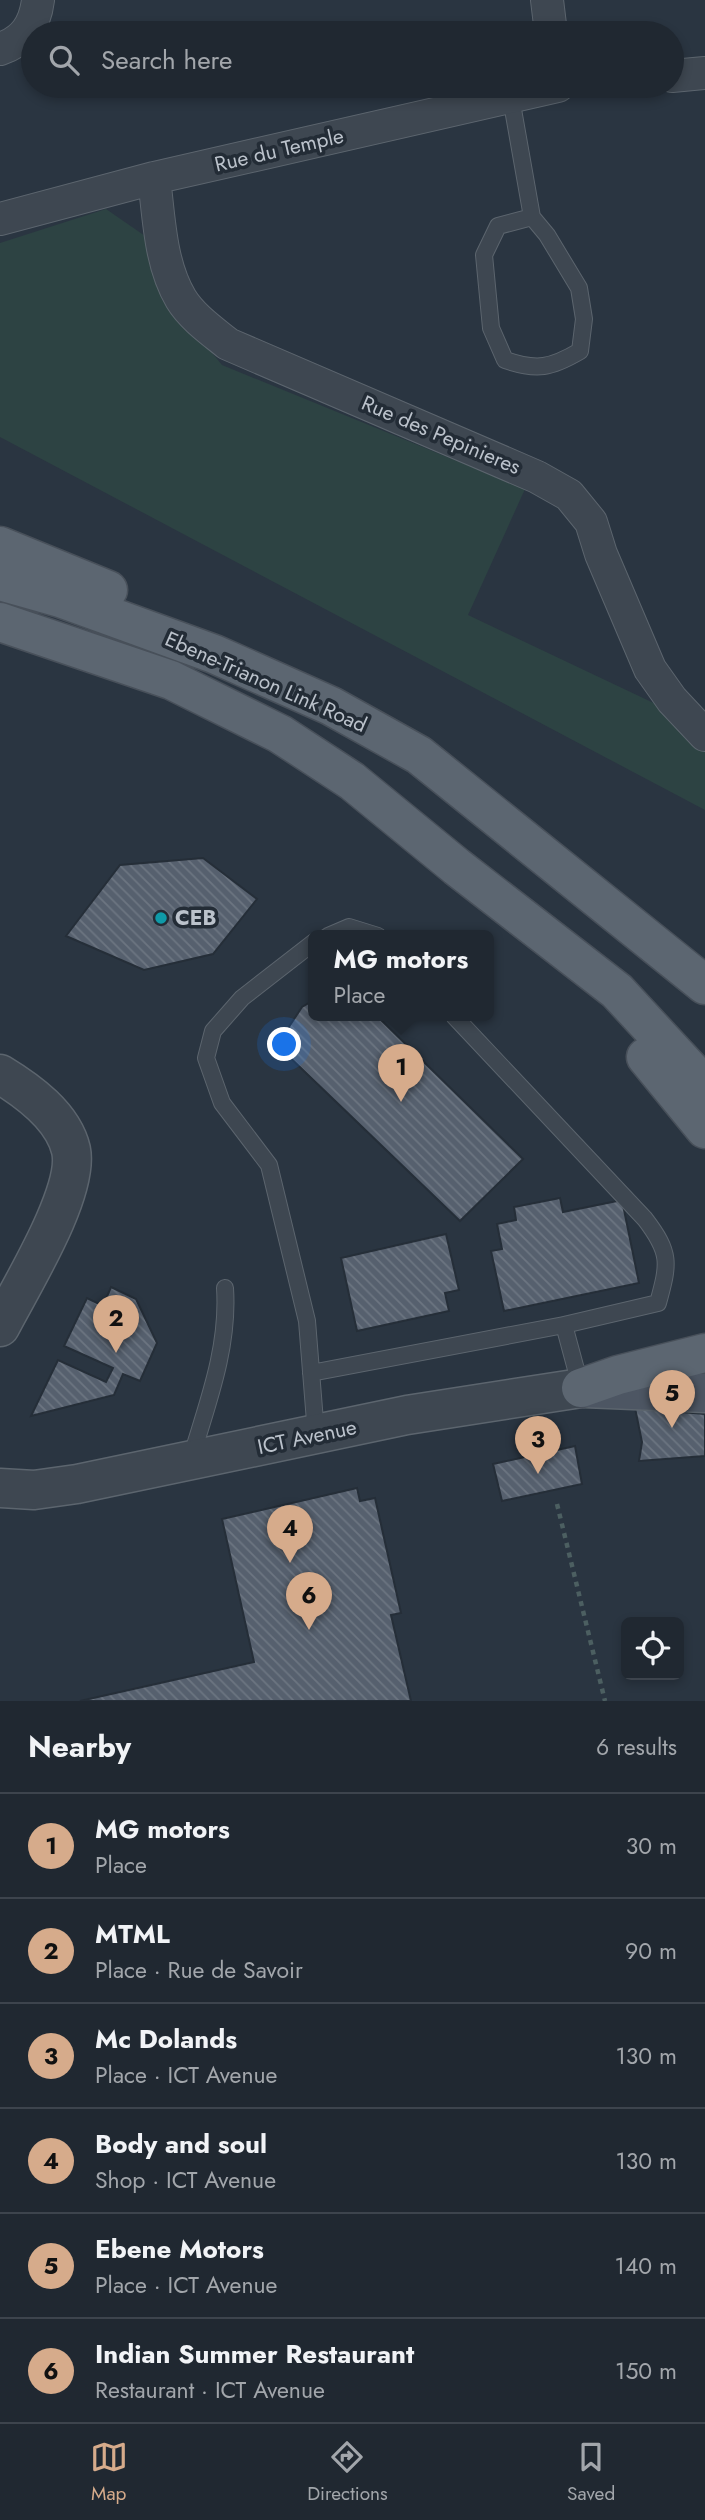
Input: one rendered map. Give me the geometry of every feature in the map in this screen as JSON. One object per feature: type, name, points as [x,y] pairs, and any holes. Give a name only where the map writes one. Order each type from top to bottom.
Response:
[{"type":"main road","points":[[0,546],[177,618],[214,654]]},
{"type":"main road","name":"Ebene-Trianon Link Road","points":[[0,581],[60,598],[214,654],[331,706],[419,755],[705,985]]},
{"type":"main road","name":"Ebene-Trianon Link Road","points":[[0,624],[171,680],[280,734],[352,780],[457,867]]},
{"type":"main road","points":[[457,867],[497,913],[639,1048],[705,1129]]},
{"type":"main road","points":[[457,867],[617,991],[705,1086]]},
{"type":"main road","points":[[639,1048],[665,1101],[705,1156]]},
{"type":"main road","points":[[580,1388],[618,1375],[705,1353]]},
{"type":"main road","points":[[580,1388],[705,1393]]},
{"type":"street","points":[[32,21],[38,0]]},
{"type":"street","points":[[547,0],[550,21]]},
{"type":"street","points":[[0,49],[21,39]]},
{"type":"street","points":[[684,75],[705,73]]},
{"type":"street","name":"Rue du Temple","points":[[0,219],[154,178],[511,98]]},
{"type":"street","name":"Rue des Pepinieres","points":[[154,178],[165,260],[181,300],[203,324],[228,344],[537,477],[569,495],[591,522],[601,554],[650,669],[671,700],[705,735]]},
{"type":"street","points":[[0,1074],[37,1099],[55,1118],[71,1150],[70,1178],[54,1224],[0,1327]]},
{"type":"street","name":"ICT Avenue","points":[[11,1494],[316,1436],[407,1415],[580,1388]]},
{"type":"lane","points":[[511,98],[532,217],[547,235],[579,288],[584,319],[580,351],[559,363],[529,368],[505,360],[491,328],[484,255],[498,226],[532,217]]},
{"type":"lane","points":[[342,930],[349,927],[359,930]]},
{"type":"lane","points":[[308,946],[242,998],[213,1031],[206,1058],[222,1102],[269,1165],[307,1321],[316,1436]]},
{"type":"lane","points":[[311,1373],[564,1325],[658,1303],[666,1273],[663,1243],[645,1219],[459,1021]]},
{"type":"lane","points":[[191,1460],[219,1366],[227,1312],[225,1288]]},
{"type":"lane","points":[[564,1325],[580,1388]]},
{"type":"path","points":[[557,1504],[604,1701]]},
{"type":"green space","points":[[106,209],[148,238],[159,288],[222,365],[525,489],[468,615],[660,706],[705,751],[705,810],[0,437],[0,243]]},
{"type":"building","name":"CEB","points":[[203,858],[257,899],[213,954],[144,970],[66,936],[120,865]]},
{"type":"building","points":[[308,1004],[308,1021],[382,1021],[523,1159],[460,1221],[277,1045],[302,1007]]},
{"type":"building","points":[[560,1198],[563,1212],[622,1200],[639,1283],[504,1311],[491,1251],[502,1249],[497,1224],[516,1220],[514,1207]]},
{"type":"building","points":[[446,1234],[459,1290],[445,1293],[449,1311],[357,1331],[341,1258]]},
{"type":"building","points":[[111,1287],[136,1299],[157,1343],[140,1381],[123,1374],[114,1395],[31,1416],[58,1360],[106,1382],[113,1368],[64,1346],[87,1298],[103,1306]]},
{"type":"building","points":[[635,1408],[705,1414],[705,1456],[639,1461],[642,1442]]},
{"type":"building","points":[[575,1446],[582,1484],[502,1501],[493,1464]]},
{"type":"building","points":[[357,1488],[360,1501],[375,1498],[401,1613],[391,1615],[411,1701],[80,1701],[254,1662],[222,1519]]},
{"type":"place","name":"CEB","points":[[161,918]]},
{"type":"place","name":"MG motors","points":[[401,1102]]},
{"type":"place","name":"MTML","points":[[116,1353]]},
{"type":"place","name":"Ebene Motors","points":[[672,1428]]},
{"type":"place","name":"Mc Dolands","points":[[538,1474]]},
{"type":"place","name":"Body and soul","points":[[290,1563]]},
{"type":"place","name":"Indian Summer Restaurant","points":[[309,1630]]}]
